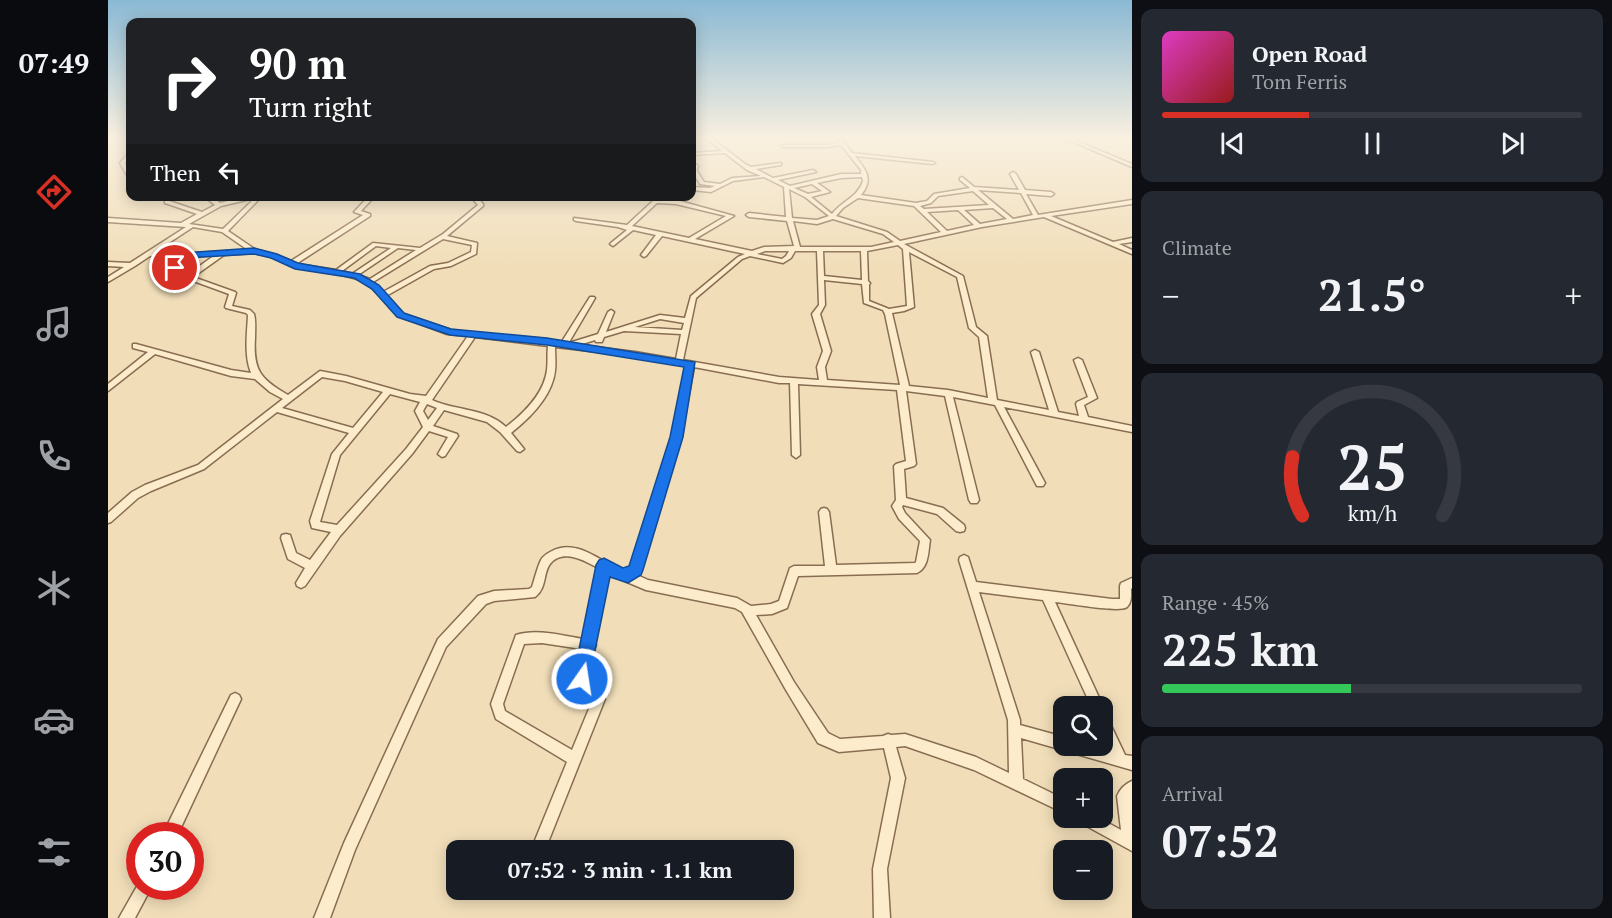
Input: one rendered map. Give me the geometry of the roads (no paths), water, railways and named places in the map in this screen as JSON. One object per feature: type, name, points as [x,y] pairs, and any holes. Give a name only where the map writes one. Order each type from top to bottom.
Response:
[{"type":"street","points":[[700,180],[702,183],[719,186]]},
{"type":"street","points":[[696,189],[711,190],[733,180]]},
{"type":"street","points":[[772,180],[807,196],[833,217],[872,228],[951,269],[963,281],[973,328],[983,336],[995,402],[1040,483]]},
{"type":"street","points":[[787,186],[826,180]]},
{"type":"street","points":[[749,215],[817,222],[833,217],[837,211],[857,196],[865,185],[864,180]]},
{"type":"street","points":[[963,180],[1011,220]]},
{"type":"street","points":[[1016,180],[1039,215],[1129,251],[1132,261]]},
{"type":"street","points":[[807,196],[827,192],[814,183]]},
{"type":"street","points":[[576,219],[690,240],[783,261],[795,248],[789,218],[787,186]]},
{"type":"street","points":[[857,196],[915,205],[929,202],[936,195],[974,188],[1051,194]]},
{"type":"street","points":[[213,201],[219,205]]},
{"type":"street","points":[[182,225],[219,205],[236,201]]},
{"type":"street","points":[[224,231],[257,201]]},
{"type":"street","points":[[291,264],[368,215],[357,212],[368,201]]},
{"type":"street","points":[[369,282],[418,249],[442,237],[482,205],[478,201]]},
{"type":"street","points":[[613,244],[656,201],[676,202],[731,216],[690,240]]},
{"type":"street","points":[[167,202],[202,214]]},
{"type":"street","points":[[628,576],[635,570],[672,454],[685,363],[686,332],[693,297],[714,282],[727,268],[749,254],[771,248],[864,250],[904,246],[979,226],[1132,202]]},
{"type":"street","points":[[915,205],[946,233]]},
{"type":"street","points":[[922,211],[994,206]]},
{"type":"street","points":[[959,208],[979,226]]},
{"type":"street","points":[[108,220],[193,225],[224,231],[254,251]]},
{"type":"street","points":[[108,280],[193,225]]},
{"type":"street","points":[[644,255],[660,234]]},
{"type":"street","points":[[383,295],[432,267],[449,264],[474,253],[475,244],[442,237]]},
{"type":"street","points":[[1110,244],[1132,240]]},
{"type":"street","points":[[337,272],[373,245],[418,249]]},
{"type":"street","points":[[354,275],[397,246]]},
{"type":"street","points":[[864,250],[867,303],[887,310],[902,310],[911,307],[904,246]]},
{"type":"street","points":[[820,250],[822,304],[816,314],[827,351],[821,367],[823,383]]},
{"type":"street","points":[[151,254],[183,256],[254,251],[274,256],[291,264],[354,275],[369,282],[383,295],[392,308],[409,319],[450,332],[596,349],[685,363],[736,374],[795,381],[903,387],[948,393],[1132,429]]},
{"type":"street","points":[[188,278],[223,253]]},
{"type":"street","points":[[183,256],[176,272],[233,293],[229,308],[248,311],[252,315],[249,346],[255,376],[260,383],[288,398]]},
{"type":"street","points":[[108,264],[133,265]]},
{"type":"street","points":[[820,278],[867,283]]},
{"type":"street","points":[[566,345],[592,298]]},
{"type":"street","points":[[748,611],[783,604],[794,572],[917,568],[921,564],[926,540],[902,516],[897,506],[901,501],[899,466],[911,464],[911,460],[903,387],[887,310]]},
{"type":"street","points":[[596,349],[609,316],[625,328],[686,332]]},
{"type":"street","points":[[566,345],[660,317],[688,321]]},
{"type":"street","points":[[442,454],[454,436],[427,427],[420,411],[425,400],[438,388],[473,334]]},
{"type":"street","points":[[505,433],[523,419],[547,386],[551,368],[552,343]]},
{"type":"street","points":[[136,346],[152,353],[231,374],[255,376]]},
{"type":"street","points":[[1035,352],[1054,413]]},
{"type":"street","points":[[108,388],[152,353]]},
{"type":"street","points":[[1078,360],[1093,398],[1080,404],[1084,418]]},
{"type":"street","points":[[108,519],[135,495],[201,467],[320,374],[357,380],[425,400],[441,408],[488,419],[520,449]]},
{"type":"street","points":[[795,381],[796,455]]},
{"type":"street","points":[[339,530],[316,525],[315,521],[336,454],[389,390]]},
{"type":"street","points":[[948,393],[974,500]]},
{"type":"street","points":[[275,408],[354,431]]},
{"type":"street","points":[[302,583],[312,566],[360,503],[407,454],[441,408]]},
{"type":"street","points":[[901,501],[940,512],[960,528]]},
{"type":"street","points":[[824,512],[831,571]]},
{"type":"street","points":[[286,538],[292,556],[312,566]]},
{"type":"street","points":[[322,918],[349,848],[442,643],[482,600],[494,596],[531,594],[536,590],[546,561],[561,552],[582,554],[621,575],[646,585],[736,603],[748,611],[790,686],[823,738],[839,746],[905,740],[976,764],[1053,801]]},
{"type":"street","points":[[964,560],[1015,730],[1016,783]]},
{"type":"street","points":[[542,840],[599,699],[596,692],[582,684],[604,565]]},
{"type":"street","points":[[973,586],[1123,604],[1126,600],[1125,586],[1132,584]]},
{"type":"street","points":[[1047,596],[1092,696]]},
{"type":"street","points":[[575,759],[514,726],[500,715],[497,704],[520,639],[542,638],[590,645]]},
{"type":"street","points":[[176,822],[235,699]]},
{"type":"street","points":[[1015,730],[1053,741]]},
{"type":"street","points":[[1113,738],[1127,762]]},
{"type":"street","points":[[882,918],[880,869],[898,778],[888,740]]},
{"type":"street","points":[[1105,756],[1127,762]]},
{"type":"street","points":[[1131,843],[1124,796],[1132,789]]},
{"type":"street","points":[[1104,828],[1131,843]]},
{"type":"street","points":[[127,918],[137,900]]}]
